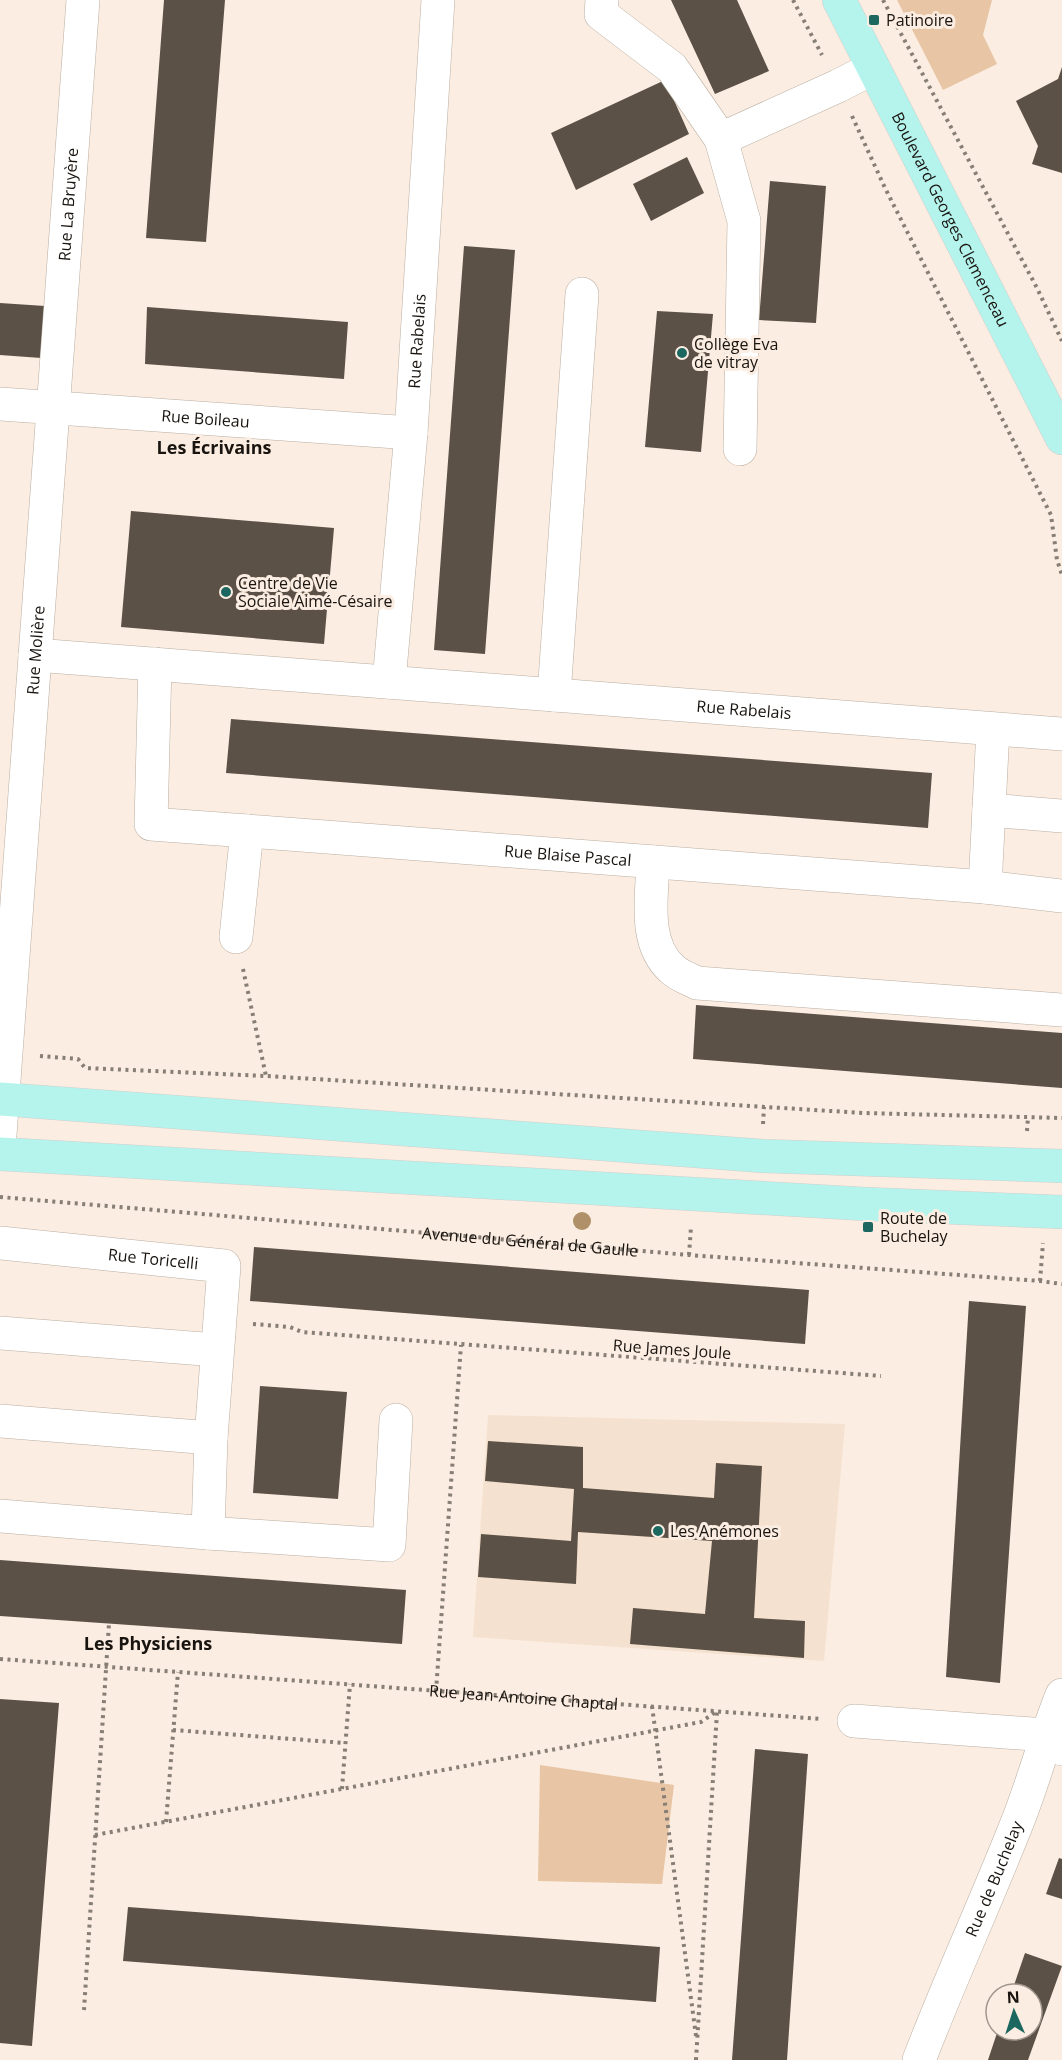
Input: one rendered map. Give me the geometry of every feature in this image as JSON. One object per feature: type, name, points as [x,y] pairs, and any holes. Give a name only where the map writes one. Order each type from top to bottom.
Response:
[{"type":"main road","name":"Boulevard Georges Clemenceau","points":[[839,0],[1062,438]]},
{"type":"main road","points":[[1,1099],[763,1156],[1062,1166]]},
{"type":"main road","points":[[0,1154],[866,1204],[1062,1212]]},
{"type":"street","name":"Rue La Bruyère","points":[[53,408],[83,0]]},
{"type":"street","name":"Rue Rabelais","points":[[388,682],[411,433],[438,0]]},
{"type":"street","points":[[602,0],[601,14],[672,68],[722,139],[744,221],[740,449]]},
{"type":"street","points":[[722,139],[873,68]]},
{"type":"street","points":[[554,695],[582,294]]},
{"type":"street","name":"Rue Boileau","points":[[0,404],[411,433]]},
{"type":"street","name":"Rue Molière","points":[[0,1135],[6,1054],[9,893],[35,655],[53,408]]},
{"type":"street","name":"Rue Rabelais","points":[[35,655],[1062,734]]},
{"type":"street","name":"Rue Blaise Pascal","points":[[155,664],[151,824],[985,887],[1062,896]]},
{"type":"street","points":[[985,887],[993,729]]},
{"type":"street","points":[[989,810],[1062,816]]},
{"type":"street","points":[[236,936],[247,831]]},
{"type":"street","points":[[653,862],[652,933],[660,954],[673,970],[697,983],[1062,1010]]},
{"type":"street","name":"Rue Toricelli","points":[[0,1243],[224,1266],[211,1438],[208,1533]]},
{"type":"street","points":[[0,1332],[218,1336]]},
{"type":"street","points":[[0,1516],[389,1545],[396,1420]]},
{"type":"street","points":[[0,1421],[211,1438]]},
{"type":"street","name":"Rue de Buchelay","points":[[919,2060],[945,1993],[1054,1742],[1062,1695]]},
{"type":"street","points":[[854,1721],[1054,1742]]},
{"type":"path","points":[[793,0],[838,86],[885,188],[1051,515],[1057,560],[1062,575]]},
{"type":"path","points":[[883,0],[1037,288],[1062,341]]},
{"type":"path","points":[[236,936],[267,1077]]},
{"type":"path","points":[[6,1054],[67,1057],[78,1059],[85,1068],[863,1113],[1062,1118]]},
{"type":"path","name":"Avenue du Général de Gaulle","points":[[0,1197],[1062,1284]]},
{"type":"path","name":"Rue James Joule","points":[[218,1336],[290,1327],[302,1332],[881,1376]]},
{"type":"path","points":[[436,1690],[461,1345]]},
{"type":"path","points":[[84,2010],[109,1623]]},
{"type":"path","name":"Rue Jean-Antoine Chaptal","points":[[0,1659],[854,1721]]},
{"type":"path","points":[[166,1822],[178,1672]]},
{"type":"path","points":[[342,1789],[350,1684]]},
{"type":"path","points":[[652,1706],[697,2045]]},
{"type":"path","points":[[95,1835],[655,1731],[700,1722],[717,1711]]},
{"type":"path","points":[[696,2060],[717,1711]]},
{"type":"path","points":[[173,1730],[345,1743]]},
{"type":"shaded area","points":[[897,0],[992,0],[983,35],[997,64],[943,90]]},
{"type":"shaded area","name":"Les Anémones","points":[[488,1415],[845,1424],[824,1661],[473,1637]]},
{"type":"shaded area","points":[[540,1765],[674,1785],[662,1884],[538,1881]]},
{"type":"building","points":[[164,0],[225,0],[206,242],[146,238]]},
{"type":"building","points":[[671,0],[737,0],[769,71],[715,94]]},
{"type":"building","points":[[1062,67],[1062,173],[1032,164],[1038,146],[1016,101],[1058,79]]},
{"type":"building","points":[[665,80],[689,134],[576,190],[551,133]]},
{"type":"building","points":[[687,157],[704,193],[651,221],[633,184]]},
{"type":"building","points":[[770,181],[826,186],[816,323],[759,320]]},
{"type":"building","points":[[464,246],[515,250],[485,654],[434,650]]},
{"type":"building","points":[[0,303],[45,306],[41,358],[0,355]]},
{"type":"building","points":[[147,307],[348,322],[344,379],[145,364]]},
{"type":"building","points":[[657,311],[713,314],[701,452],[645,447]]},
{"type":"building","name":"Centre de Vie Sociale Aimé-Césaire","points":[[131,511],[334,528],[324,644],[121,627]]},
{"type":"building","points":[[231,719],[932,773],[928,828],[226,773]]},
{"type":"building","points":[[696,1005],[1062,1033],[1062,1088],[693,1059]]},
{"type":"building","points":[[254,1247],[809,1290],[805,1344],[250,1301]]},
{"type":"building","points":[[969,1301],[1026,1306],[1000,1683],[946,1677]]},
{"type":"building","points":[[260,1386],[347,1392],[338,1499],[253,1493]]},
{"type":"building","points":[[488,1441],[583,1447],[583,1488],[714,1498],[716,1463],[762,1466],[754,1618],[805,1621],[804,1658],[630,1644],[633,1608],[705,1614],[712,1541],[578,1532],[576,1584],[478,1577],[481,1534],[571,1541],[574,1489],[485,1481]]},
{"type":"building","points":[[0,1560],[406,1590],[402,1644],[0,1616]]},
{"type":"building","points":[[0,1699],[59,1703],[32,2046],[0,2043]]},
{"type":"building","points":[[755,1749],[808,1754],[787,2060],[732,2060]]},
{"type":"building","points":[[1059,1858],[1062,1859],[1062,1899],[1046,1894]]},
{"type":"building","points":[[128,1907],[660,1947],[656,2002],[123,1961]]},
{"type":"building","points":[[1025,1953],[1062,1966],[1044,2016],[1044,1982],[1015,1982]]},
{"type":"building","points":[[994,2042],[1035,2042],[1028,2060],[988,2060]]},
{"type":"place","name":"Patinoire","points":[[874,20]]},
{"type":"place","name":"Collège Eva de vitray","points":[[682,353]]},
{"type":"place","name":"Centre de Vie Sociale Aimé-Césaire","points":[[226,592]]},
{"type":"place","name":"Route de Buchelay","points":[[868,1227]]},
{"type":"place","name":"Les Anémones","points":[[658,1531]]},
{"type":"district","name":"Les Écrivains","points":[[214,448]]},
{"type":"district","name":"Les Physiciens","points":[[148,1644]]}]
